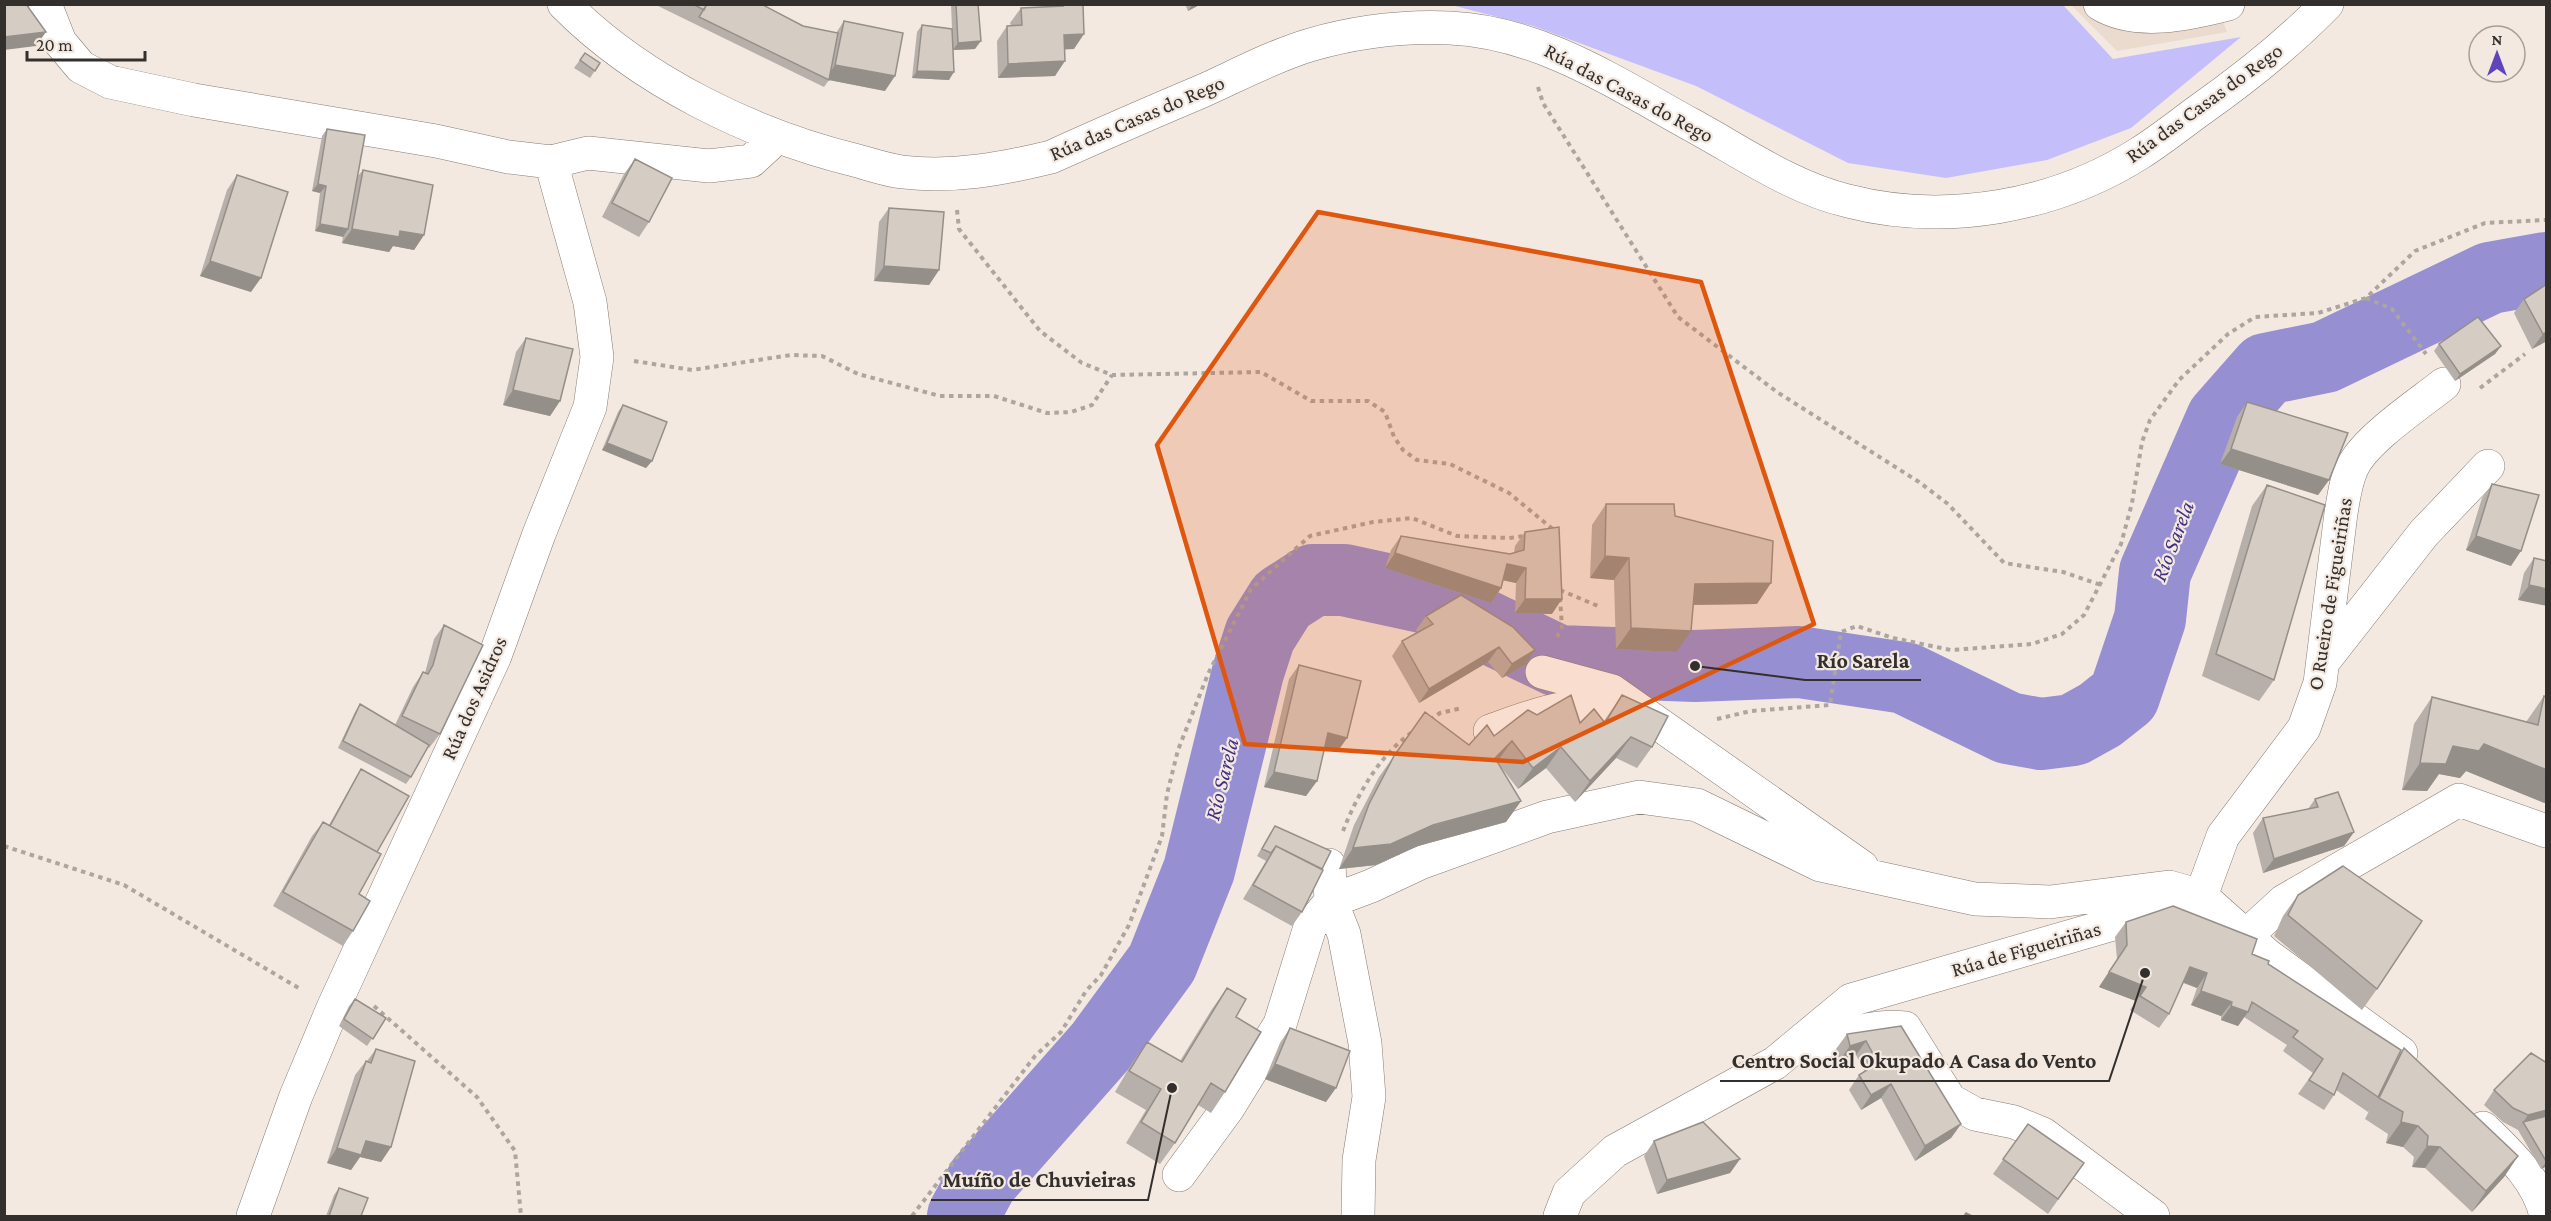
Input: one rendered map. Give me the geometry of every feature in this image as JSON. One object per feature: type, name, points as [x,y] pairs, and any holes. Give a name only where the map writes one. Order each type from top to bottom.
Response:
[{"type":"street","points":[[45,4],[60,42],[81,67],[110,82],[194,100],[436,141],[508,157],[551,162],[588,153],[709,166],[751,161],[777,137]]},
{"type":"street","name":"Rúa das Casas do Rego","points":[[564,4],[630,57],[698,102],[777,137],[828,154],[902,172],[952,174],[1008,167],[1051,157],[1308,45],[1359,34],[1409,28],[1451,28],[1484,32],[1534,43],[1580,63],[1790,178],[1845,201],[1910,213],[1977,211],[2041,197],[2091,178],[2138,155],[2249,76],[2295,38],[2327,4]]},
{"type":"street","points":[[2100,4],[2109,10],[2146,18],[2228,4]]},
{"type":"street","name":"Rúa dos Asidros","points":[[253,1216],[296,1096],[339,994],[495,656],[539,534],[590,407],[597,357],[590,302],[551,162]]},
{"type":"street","name":"O Rueiro de Figueiriñas","points":[[2200,896],[2223,836],[2304,728],[2320,683],[2341,513],[2346,486],[2354,464],[2367,447],[2444,384]]},
{"type":"street","points":[[2323,662],[2424,532],[2488,466]]},
{"type":"street","points":[[1542,672],[1612,691],[1652,722],[1878,879]]},
{"type":"street","points":[[1490,731],[1553,709],[1610,707],[1652,722]]},
{"type":"street","points":[[1179,1175],[1228,1108],[1280,1024],[1310,927],[1331,901],[1371,886],[1420,863],[1547,817],[1639,797],[1697,805],[1820,866],[1975,899],[2050,902],[2169,887],[2200,896],[2267,955],[2425,1074]]},
{"type":"street","points":[[2247,935],[2284,901],[2458,800],[2547,831]]},
{"type":"street","points":[[1329,865],[1331,901],[1344,934],[1365,1043],[1369,1097],[1359,1160],[1358,1216]]},
{"type":"street","name":"Rúa de Figueiriñas","points":[[1787,1053],[1851,1000],[2158,911],[2200,896]]},
{"type":"street","points":[[1560,1216],[1569,1193],[1614,1151],[1775,1063],[1787,1053],[1861,1031],[1890,1026],[1905,1028],[1950,1100],[1975,1114],[2014,1122],[2043,1134],[2153,1216]]},
{"type":"street","points":[[2457,1104],[2506,1149],[2545,1202]]},
{"type":"path","points":[[1534,43],[1537,81],[1543,103],[1678,317],[1777,392],[1919,482],[1948,504],[2004,563],[2063,572],[2101,585]]},
{"type":"path","points":[[952,174],[959,229],[1040,331],[1082,363],[1112,375],[1261,372],[1311,401],[1368,402],[1385,412],[1394,436],[1403,450],[1417,460],[1450,464],[1509,493],[1556,531],[1557,543]]},
{"type":"path","points":[[1685,744],[1706,721],[1751,711],[1830,705],[1841,632],[1857,626],[1893,638],[1951,650],[2032,644],[2062,634],[2084,615],[2121,544],[2150,420],[2179,380],[2228,334],[2254,317],[2318,314],[2366,298],[2415,251],[2485,224],[2547,220]]},
{"type":"path","points":[[2366,298],[2392,309],[2418,340]]},
{"type":"path","points":[[597,357],[692,370],[791,355],[822,356],[858,374],[940,396],[994,396],[1047,413],[1071,412],[1092,405],[1112,375]]},
{"type":"path","points":[[912,1216],[1035,1056],[1061,1032],[1086,991],[1101,975],[1129,925],[1162,836],[1167,794],[1178,750],[1208,674],[1251,589],[1310,536],[1373,522],[1412,518],[1457,536],[1509,538],[1533,534]]},
{"type":"path","points":[[1544,533],[1556,531]]},
{"type":"path","points":[[1559,578],[1562,627]]},
{"type":"path","points":[[1560,590],[1598,606]]},
{"type":"path","points":[[1329,865],[1352,808],[1375,770],[1396,743],[1440,713],[1466,707],[1490,731]]},
{"type":"path","points":[[4,846],[124,885],[339,994],[477,1097],[515,1151],[521,1216]]},
{"type":"highlighted area","points":[[1318,212],[1701,282],[1814,624],[1523,762],[1245,744],[1157,445]]},
{"type":"shaded area","points":[[1451,5],[2063,5],[2113,59],[2241,37],[2131,128],[2047,160],[1946,178],[1848,163],[1696,86],[1533,26]]},
{"type":"shaded area","points":[[2071,5],[2217,5],[2227,32],[2117,51]]},
{"type":"building","points":[[4,4],[26,4],[46,32],[4,37]]},
{"type":"building","points":[[693,4],[707,4],[704,10]]},
{"type":"building","points":[[707,4],[761,4],[803,26],[838,33],[829,80],[699,17]]},
{"type":"building","points":[[956,4],[978,4],[981,41],[958,43]]},
{"type":"building","points":[[1062,4],[1083,4],[1084,34],[1064,35],[1065,61],[1008,64],[1007,26],[1022,25],[1021,8],[1063,6]]},
{"type":"building","points":[[844,21],[903,33],[895,76],[835,65]]},
{"type":"building","points":[[922,25],[952,29],[954,72],[917,71]]},
{"type":"building","points":[[585,53],[600,63],[595,71],[580,60]]},
{"type":"building","points":[[327,129],[365,135],[348,229],[320,224],[326,186],[318,184]]},
{"type":"building","points":[[635,159],[672,178],[649,222],[612,203]]},
{"type":"building","points":[[363,170],[433,185],[424,235],[400,231],[399,237],[352,229]]},
{"type":"building","points":[[237,175],[288,192],[261,278],[210,261]]},
{"type":"building","points":[[889,208],[944,212],[939,270],[884,266]]},
{"type":"building","points":[[2547,284],[2547,332],[2543,334],[2524,299]]},
{"type":"building","points":[[2478,317],[2501,346],[2460,374],[2439,344]]},
{"type":"building","points":[[526,338],[573,349],[560,401],[513,390]]},
{"type":"building","points":[[2247,402],[2348,433],[2329,480],[2231,449]]},
{"type":"building","points":[[623,405],[667,422],[652,461],[607,443]]},
{"type":"building","points":[[2492,484],[2539,495],[2521,551],[2476,536]]},
{"type":"building","points":[[2267,485],[2325,505],[2274,680],[2216,654]]},
{"type":"building","points":[[1606,504],[1674,504],[1675,516],[1773,541],[1771,583],[1695,584],[1691,631],[1631,628],[1629,558],[1605,556]]},
{"type":"building","points":[[1559,527],[1562,599],[1525,599],[1526,568],[1507,564],[1501,588],[1395,553],[1401,536],[1510,554],[1524,550],[1525,532]]},
{"type":"building","points":[[2534,558],[2547,561],[2547,589],[2529,585]]},
{"type":"building","points":[[1461,595],[1513,627],[1535,650],[1512,664],[1499,647],[1429,689],[1402,641],[1433,624],[1426,616]]},
{"type":"building","points":[[444,625],[483,645],[440,734],[402,716],[423,672],[428,674],[433,665]]},
{"type":"building","points":[[1299,665],[1361,681],[1347,738],[1328,733],[1317,781],[1274,772]]},
{"type":"building","points":[[1571,695],[1580,723],[1594,709],[1605,723],[1622,695],[1668,716],[1652,747],[1631,737],[1590,781],[1561,747],[1533,768],[1512,741],[1495,758],[1521,801],[1433,825],[1391,844],[1353,848],[1369,804],[1394,756],[1425,712],[1469,745],[1487,725],[1494,736],[1528,710],[1537,715]]},
{"type":"building","points":[[2544,696],[2547,697],[2547,770],[2484,744],[2479,751],[2453,746],[2446,764],[2420,763],[2432,697],[2538,725]]},
{"type":"building","points":[[360,704],[429,745],[411,777],[343,741]]},
{"type":"building","points":[[361,769],[409,796],[377,852],[330,826]]},
{"type":"building","points":[[2338,792],[2354,832],[2274,859],[2263,818],[2318,807],[2315,799]]},
{"type":"building","points":[[323,822],[381,854],[359,894],[370,901],[353,931],[283,892]]},
{"type":"building","points":[[1275,826],[1331,851],[1322,869],[1276,846],[1271,853],[1262,849]]},
{"type":"building","points":[[1276,846],[1323,870],[1302,912],[1253,885]]},
{"type":"building","points":[[2343,866],[2422,921],[2377,989],[2288,915],[2298,895]]},
{"type":"building","points":[[2173,906],[2257,939],[2252,954],[2269,961],[2268,964],[2401,1050],[2378,1097],[2343,1073],[2334,1095],[2309,1080],[2323,1059],[2293,1037],[2298,1031],[2252,1002],[2248,1012],[2231,1006],[2232,1002],[2201,991],[2207,973],[2190,967],[2169,1014],[2140,996],[2146,987],[2109,972],[2127,945],[2126,922]]},
{"type":"building","points":[[1227,988],[1246,999],[1236,1017],[1261,1032],[1225,1092],[1211,1083],[1175,1143],[1141,1122],[1161,1089],[1129,1071],[1147,1042],[1182,1062]]},
{"type":"building","points":[[355,999],[386,1018],[373,1039],[344,1019]]},
{"type":"building","points":[[1901,1026],[1961,1124],[1925,1146],[1891,1084],[1871,1095],[1859,1075],[1878,1063],[1866,1041],[1850,1046],[1847,1034]]},
{"type":"building","points":[[1290,1028],[1350,1051],[1336,1088],[1275,1064]]},
{"type":"building","points":[[2404,1048],[2518,1156],[2486,1191],[2440,1147],[2427,1146],[2428,1136],[2418,1126],[2401,1122],[2403,1112],[2379,1098]]},
{"type":"building","points":[[376,1049],[415,1061],[391,1147],[366,1141],[361,1155],[337,1148],[366,1061],[371,1063]]},
{"type":"building","points":[[2531,1053],[2547,1063],[2547,1110],[2528,1115],[2513,1108],[2494,1090]]},
{"type":"building","points":[[2547,1116],[2547,1161],[2546,1161],[2523,1122]]},
{"type":"building","points":[[1703,1122],[1740,1159],[1667,1180],[1654,1141]]},
{"type":"building","points":[[2028,1124],[2084,1163],[2058,1199],[2003,1159]]},
{"type":"building","points":[[339,1188],[368,1198],[361,1216],[329,1216]]},
{"type":"waterway","name":"Río Sarela","points":[[963,1216],[982,1181],[1101,1046],[1162,963],[1199,870],[1248,672],[1260,635],[1282,600],[1313,580],[1344,580],[1427,598],[1558,661],[1695,666],[1799,662],[1905,678],[2008,728],[2041,734],[2073,730],[2100,715],[2124,696],[2150,619],[2155,572],[2222,419],[2266,369],[2325,357],[2490,278],[2546,268]]},
{"type":"place","name":"Río Sarela","points":[[1695,666]]},
{"type":"place","name":"Centro Social Okupado A Casa do Vento","points":[[2145,973]]},
{"type":"place","name":"Muíño de Chuvieiras","points":[[1172,1088]]}]
